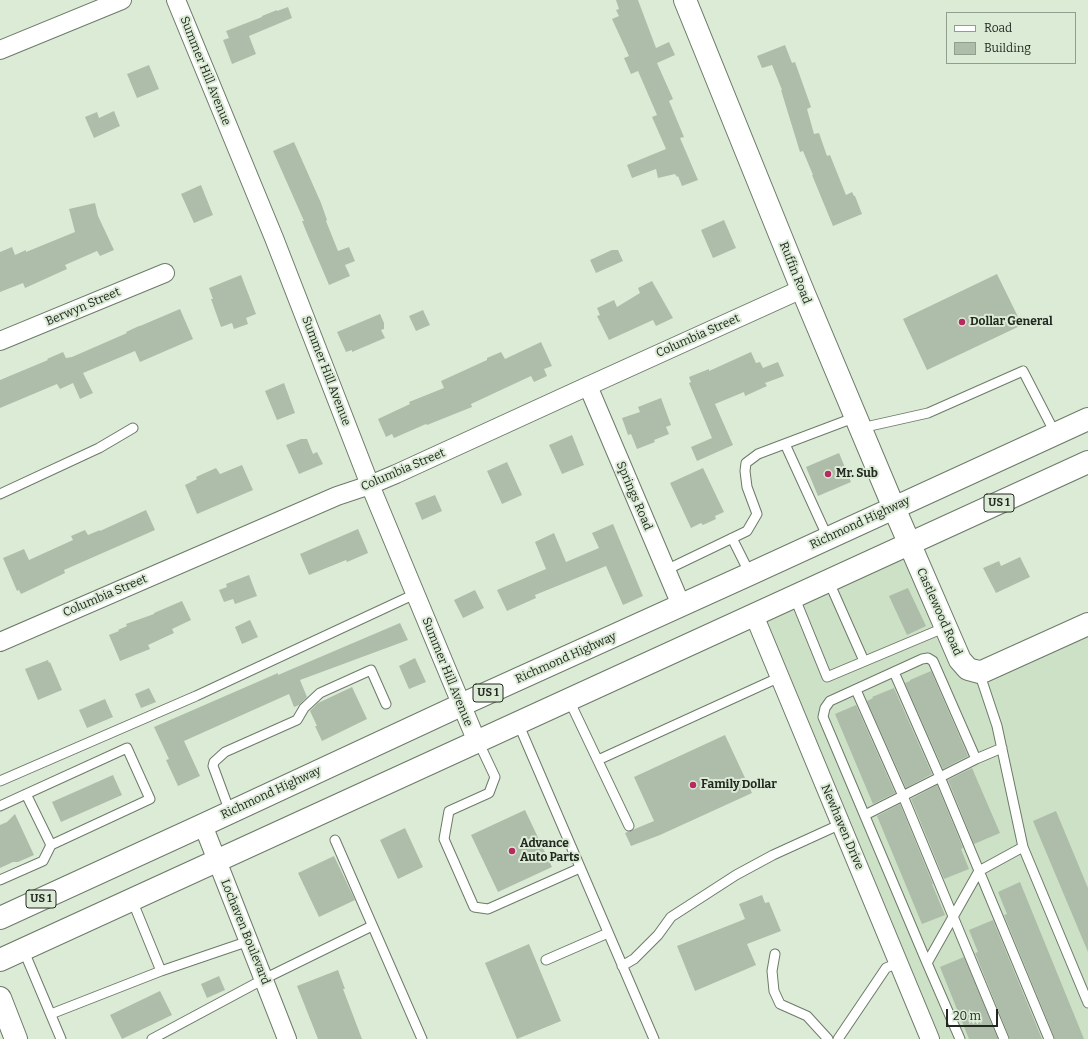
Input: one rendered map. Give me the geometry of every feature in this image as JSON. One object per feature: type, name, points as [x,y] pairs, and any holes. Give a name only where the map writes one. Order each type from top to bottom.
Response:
[{"type":"main road","name":"Ruffin Road","points":[[685,0],[802,289],[910,544]]},
{"type":"main road","name":"Richmond Highway","points":[[0,918],[1088,419]]},
{"type":"main road","name":"US 1","points":[[0,960],[217,862],[794,596],[829,582],[1088,462]]},
{"type":"main road","name":"Castlewood Road","points":[[910,544],[960,660],[968,669],[979,672]]},
{"type":"main road","points":[[979,672],[997,666],[1088,624]]},
{"type":"main road","points":[[0,998],[12,1038]]},
{"type":"street","points":[[0,50],[122,0]]},
{"type":"street","name":"Summer Hill Avenue","points":[[176,0],[274,238],[370,485],[478,742]]},
{"type":"street","name":"Berwyn Street","points":[[0,341],[166,272]]},
{"type":"street","name":"Columbia Street","points":[[0,642],[337,496],[370,485],[396,474],[802,289]]},
{"type":"street","name":"Springs Road","points":[[588,386],[681,605]]},
{"type":"street","name":"Newhaven Drive","points":[[754,615],[930,1039]]},
{"type":"street","name":"Lochaven Boulevard","points":[[203,825],[287,1039]]},
{"type":"lane","points":[[666,570],[747,531],[757,514],[747,487],[745,472],[746,462],[758,454],[785,444],[858,423],[928,413],[1023,371],[1055,434]]},
{"type":"lane","points":[[0,494],[99,448],[133,428]]},
{"type":"lane","points":[[785,444],[828,538]]},
{"type":"lane","points":[[732,538],[750,574]]},
{"type":"lane","points":[[829,582],[864,661]]},
{"type":"lane","points":[[0,781],[196,696],[415,594]]},
{"type":"lane","points":[[794,596],[827,677],[946,627]]},
{"type":"lane","points":[[960,1039],[823,717],[830,702],[922,659],[928,658],[933,661],[976,759]]},
{"type":"lane","points":[[230,812],[213,766],[214,762],[225,752],[297,720],[304,708],[320,693],[371,670],[386,704]]},
{"type":"lane","points":[[894,672],[940,777],[1049,1039]]},
{"type":"lane","points":[[979,672],[997,726],[1023,847],[1088,1002]]},
{"type":"lane","points":[[598,760],[780,677]]},
{"type":"lane","points":[[856,690],[903,796],[1004,1039]]},
{"type":"lane","points":[[569,700],[629,826]]},
{"type":"lane","points":[[518,723],[654,1039]]},
{"type":"lane","points":[[478,742],[494,777],[491,788],[489,793],[449,811],[444,839],[474,906],[488,909],[580,868]]},
{"type":"lane","points":[[0,806],[127,748],[150,799],[51,845],[43,861],[0,880]]},
{"type":"lane","points":[[865,815],[976,759],[1002,748]]},
{"type":"lane","points":[[26,794],[51,845]]},
{"type":"lane","points":[[622,966],[634,959],[658,935],[670,917],[736,875],[773,854],[841,824]]},
{"type":"lane","points":[[335,840],[422,1039]]},
{"type":"lane","points":[[927,963],[979,871],[1023,847]]},
{"type":"lane","points":[[132,900],[161,972]]},
{"type":"lane","points":[[151,1039],[264,979],[372,926]]},
{"type":"lane","points":[[546,960],[608,933]]},
{"type":"lane","points":[[51,1014],[248,941]]},
{"type":"lane","points":[[23,949],[61,1039]]},
{"type":"lane","points":[[775,954],[772,971],[774,991],[780,1004],[807,1016],[828,1039]]},
{"type":"lane","points":[[838,1039],[886,968],[898,963]]},
{"type":"shaded area","points":[[909,544],[969,669],[1088,624],[1088,1039],[930,1039],[754,615]]},
{"type":"building","points":[[616,0],[638,0],[656,48],[669,42],[675,55],[657,63],[673,99],[669,101],[684,137],[680,138],[698,180],[682,186],[678,176],[677,177],[675,174],[658,178],[656,169],[632,178],[627,165],[666,149],[652,117],[657,115],[638,71],[631,74],[624,58],[629,56],[612,19],[619,16],[616,10],[619,9]]},
{"type":"building","points":[[288,7],[292,18],[249,36],[256,54],[232,64],[223,40],[229,38],[226,31]]},
{"type":"building","points":[[785,45],[792,63],[795,62],[811,107],[807,109],[814,134],[819,133],[827,156],[830,155],[846,195],[852,192],[862,214],[833,226],[803,151],[800,152],[782,90],[772,65],[762,68],[757,56]]},
{"type":"building","points":[[149,65],[159,89],[137,98],[127,74]]},
{"type":"building","points":[[114,111],[120,126],[94,138],[85,117],[97,112],[99,118]]},
{"type":"building","points":[[294,142],[321,203],[327,220],[326,221],[338,251],[349,247],[355,261],[345,265],[350,276],[329,285],[302,221],[304,221],[273,151]]},
{"type":"building","points":[[201,185],[213,215],[194,223],[181,194]]},
{"type":"building","points":[[95,203],[98,216],[114,250],[100,256],[97,251],[65,265],[67,269],[25,288],[23,283],[0,292],[0,252],[12,247],[15,255],[75,232],[69,209]]},
{"type":"building","points":[[724,220],[736,248],[713,258],[701,230]]},
{"type":"building","points":[[612,250],[618,250],[623,261],[596,273],[590,260]]},
{"type":"building","name":"Dollar General","points":[[997,274],[1022,325],[927,370],[903,319]]},
{"type":"building","points":[[241,275],[256,314],[246,318],[248,324],[234,329],[232,323],[221,327],[211,299],[213,299],[209,288]]},
{"type":"building","points":[[652,281],[673,318],[656,326],[653,320],[609,340],[597,316],[600,315],[597,308],[614,300],[617,307],[640,293],[638,288]]},
{"type":"building","points":[[180,309],[193,339],[140,362],[135,351],[83,373],[93,393],[80,399],[73,383],[60,389],[57,384],[0,408],[0,380],[48,360],[47,359],[63,352],[66,358],[72,357]]},
{"type":"building","points":[[423,310],[430,325],[416,331],[409,316]]},
{"type":"building","points":[[380,314],[384,323],[384,329],[381,330],[385,338],[352,352],[352,350],[346,352],[337,332]]},
{"type":"building","points":[[541,342],[552,366],[544,369],[547,376],[534,382],[531,376],[471,404],[472,407],[394,438],[392,434],[386,437],[378,419],[410,404],[409,402],[444,388],[441,381],[487,360],[487,358],[501,352],[505,359]]},
{"type":"building","points":[[751,352],[756,363],[760,362],[763,368],[778,362],[784,376],[765,383],[767,386],[745,396],[744,392],[715,404],[733,445],[697,461],[691,447],[712,438],[689,383],[691,382],[689,377],[709,369],[709,371]]},
{"type":"building","points":[[284,383],[295,413],[277,420],[265,391]]},
{"type":"building","points":[[661,398],[671,425],[666,427],[669,434],[654,440],[655,442],[637,449],[631,434],[628,435],[622,418],[640,412],[638,407]]},
{"type":"building","points":[[572,435],[584,465],[562,474],[549,445]]},
{"type":"building","points":[[301,439],[307,439],[313,454],[317,452],[323,464],[299,474],[286,445]]},
{"type":"building","name":"Mr. Sub","points":[[839,453],[851,482],[818,496],[806,467]]},
{"type":"building","points":[[507,462],[522,495],[502,504],[487,471]]},
{"type":"building","points":[[242,465],[253,490],[197,514],[185,485],[197,479],[196,477],[216,468],[220,474]]},
{"type":"building","points":[[703,468],[724,512],[715,516],[716,519],[703,525],[701,523],[691,528],[670,483]]},
{"type":"building","points":[[435,495],[442,511],[422,520],[415,503]]},
{"type":"building","points":[[146,510],[155,530],[64,570],[65,573],[21,594],[19,590],[17,591],[3,558],[24,549],[29,560],[73,540],[71,536],[85,530],[88,535]]},
{"type":"building","points":[[613,524],[643,596],[623,605],[606,566],[535,595],[536,598],[507,611],[497,590],[546,569],[535,542],[554,533],[566,562],[599,548],[592,533]]},
{"type":"building","points":[[358,529],[368,553],[309,575],[300,554]]},
{"type":"building","points":[[1020,557],[1030,577],[996,593],[983,568],[999,561],[1001,566]]},
{"type":"building","points":[[249,575],[257,596],[235,604],[233,599],[224,602],[219,590],[227,587],[226,584]]},
{"type":"building","points":[[908,588],[926,626],[907,635],[889,596]]},
{"type":"building","points":[[475,590],[484,608],[463,618],[454,600]]},
{"type":"building","points":[[182,601],[191,620],[172,629],[174,633],[148,645],[150,649],[120,661],[109,635],[127,626],[126,624],[154,614]]},
{"type":"building","points":[[250,620],[258,637],[242,644],[235,627]]},
{"type":"building","points":[[400,623],[408,640],[300,680],[307,697],[299,705],[294,707],[289,694],[184,741],[200,776],[178,786],[166,760],[169,759],[154,727],[278,673],[278,675]]},
{"type":"building","points":[[415,658],[426,682],[409,689],[399,666]]},
{"type":"building","points":[[48,660],[62,690],[38,700],[25,669]]},
{"type":"building","points":[[931,671],[968,756],[943,769],[905,683]]},
{"type":"building","points":[[352,687],[367,719],[322,741],[310,711],[318,703]]},
{"type":"building","points":[[149,688],[156,702],[141,708],[135,694]]},
{"type":"building","points":[[894,688],[932,774],[906,788],[867,701],[873,698],[872,697]]},
{"type":"building","points":[[105,699],[113,717],[87,728],[79,710]]},
{"type":"building","points":[[856,705],[895,793],[873,804],[835,714]]},
{"type":"building","name":"Family Dollar","points":[[725,735],[752,793],[660,835],[631,846],[625,833],[654,821],[634,777]]},
{"type":"building","points":[[972,768],[1000,833],[974,844],[948,780]]},
{"type":"building","points":[[113,775],[122,795],[61,822],[52,802]]},
{"type":"building","points":[[937,785],[963,848],[961,849],[969,869],[944,879],[911,799]]},
{"type":"building","points":[[900,804],[945,915],[922,924],[877,816]]},
{"type":"building","name":"Advance Auto Parts","points":[[525,810],[552,867],[498,892],[471,835]]},
{"type":"building","points":[[1056,811],[1088,888],[1088,952],[1033,821]]},
{"type":"building","points":[[15,814],[34,855],[0,868],[0,825],[7,822]]},
{"type":"building","points":[[405,828],[423,867],[398,879],[380,840]]},
{"type":"building","points":[[334,856],[355,900],[319,917],[298,873]]},
{"type":"building","points":[[1020,882],[1084,1039],[1055,1039],[1004,915],[1007,914],[998,892]]},
{"type":"building","points":[[762,895],[765,903],[769,902],[781,931],[747,944],[756,965],[695,991],[677,946],[745,919],[739,904]]},
{"type":"building","points":[[993,920],[1042,1039],[1010,1039],[975,953],[978,952],[969,930]]},
{"type":"building","points":[[529,944],[561,1021],[517,1039],[485,963]]},
{"type":"building","points":[[964,957],[998,1039],[969,1039],[940,967]]},
{"type":"building","points":[[338,970],[345,989],[343,989],[362,1039],[318,1039],[297,986]]},
{"type":"building","points":[[219,976],[225,990],[207,998],[201,984]]},
{"type":"building","points":[[160,991],[172,1015],[122,1039],[110,1015]]},
{"type":"place","name":"Dollar General","points":[[962,322]]},
{"type":"place","name":"Mr. Sub","points":[[828,474]]},
{"type":"place","name":"Family Dollar","points":[[693,785]]},
{"type":"place","name":"Advance Auto Parts","points":[[512,851]]}]
